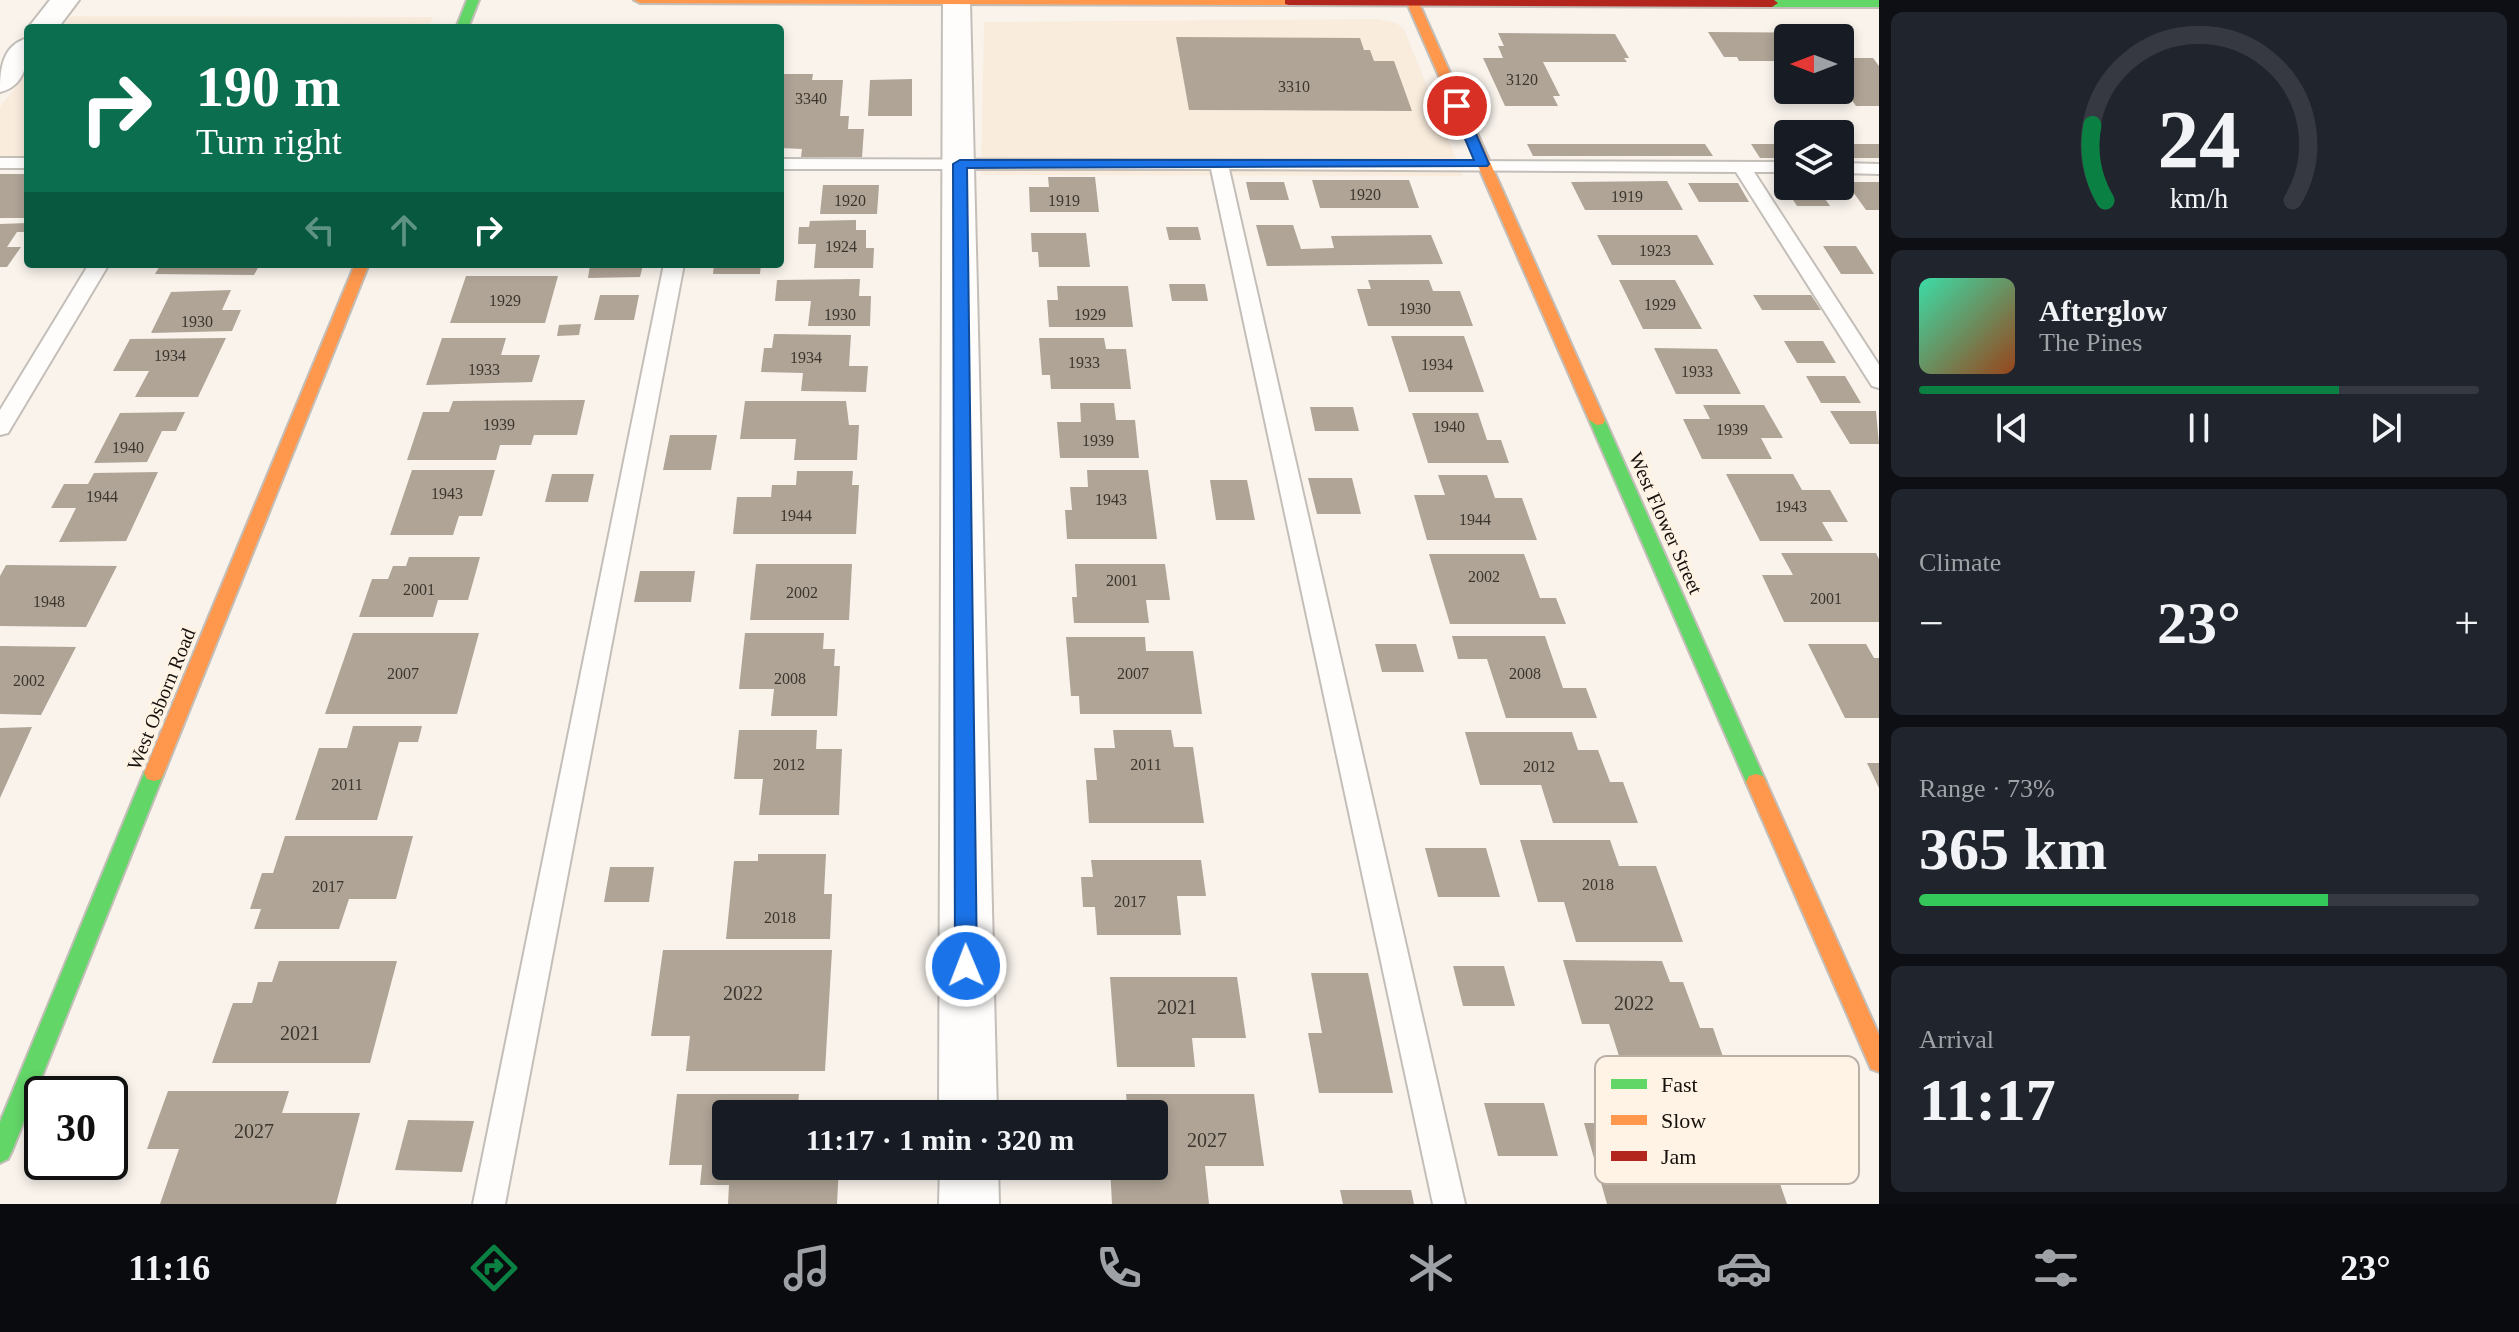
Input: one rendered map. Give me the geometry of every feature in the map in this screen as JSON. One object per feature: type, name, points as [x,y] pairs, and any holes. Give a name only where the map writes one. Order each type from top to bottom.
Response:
[{"type":"street","points":[[46,24],[65,0]]},
{"type":"street","points":[[464,24],[473,0]]},
{"type":"street","points":[[640,0],[1743,2],[1877,5]]},
{"type":"street","points":[[968,1100],[960,164],[983,2]]},
{"type":"street","name":"West Flower Street","points":[[1413,3],[1879,1061]]},
{"type":"street","points":[[0,83],[24,52]]},
{"type":"street","name":"West Osborn Road","points":[[0,1151],[360,268]]},
{"type":"street","points":[[969,1180],[969,1204]]},
{"type":"lane","points":[[0,163],[24,163]]},
{"type":"lane","points":[[784,164],[1774,167]]},
{"type":"lane","points":[[1219,165],[1449,1204]]},
{"type":"lane","points":[[1741,166],[1879,381]]},
{"type":"lane","points":[[1854,168],[1879,169]]},
{"type":"lane","points":[[0,428],[97,268]]},
{"type":"lane","points":[[489,1204],[673,268]]},
{"type":"shaded area","points":[[71,16],[433,17],[430,24],[64,24]]},
{"type":"shaded area","points":[[1378,19],[1396,23],[1404,29],[1463,176],[981,175],[984,22]]},
{"type":"shaded area","points":[[24,76],[24,157],[0,157],[0,107]]},
{"type":"building","points":[[1708,32],[1774,33],[1774,61],[1739,61],[1737,57],[1724,57]]},
{"type":"building","points":[[1498,33],[1615,34],[1629,58],[1624,58],[1627,62],[1543,62],[1560,96],[1553,96],[1558,106],[1505,106],[1483,58],[1503,58],[1498,46],[1504,46]]},
{"type":"building","points":[[1176,37],[1360,38],[1364,50],[1370,50],[1374,61],[1394,61],[1412,111],[1189,110]]},
{"type":"building","points":[[1854,58],[1873,58],[1879,66],[1879,106],[1856,106]]},
{"type":"building","points":[[784,74],[813,74],[812,80],[843,80],[840,116],[849,116],[848,129],[864,129],[862,157],[801,157],[802,149],[784,148]]},
{"type":"building","points":[[912,79],[912,116],[868,116],[870,80]]},
{"type":"building","points":[[1527,144],[1705,144],[1713,156],[1533,156]]},
{"type":"building","points":[[1751,144],[1774,144],[1774,158],[1760,158]]},
{"type":"building","points":[[1854,144],[1879,144],[1879,158],[1854,158]]},
{"type":"building","points":[[0,174],[24,174],[24,218],[0,218]]},
{"type":"building","points":[[1048,177],[1095,177],[1099,212],[1030,212],[1029,187],[1049,187]]},
{"type":"building","points":[[1312,180],[1409,180],[1419,208],[1320,208]]},
{"type":"building","points":[[1667,181],[1683,210],[1585,210],[1571,182]]},
{"type":"building","points":[[1246,182],[1284,182],[1289,200],[1250,200]]},
{"type":"building","points":[[1854,182],[1879,182],[1879,210],[1866,210],[1854,193]]},
{"type":"building","points":[[1688,183],[1738,183],[1749,202],[1699,202]]},
{"type":"building","points":[[823,185],[879,185],[877,214],[820,214]]},
{"type":"building","points":[[1793,200],[1826,200],[1830,206],[1797,206]]},
{"type":"building","points":[[856,220],[856,230],[866,230],[866,248],[874,248],[873,268],[814,268],[816,244],[798,244],[799,227],[809,227],[810,221]]},
{"type":"building","points":[[24,223],[24,232],[17,232],[7,247],[21,247],[7,267],[0,267],[0,224]]},
{"type":"building","points":[[1256,225],[1293,225],[1301,249],[1334,248],[1331,236],[1431,235],[1443,264],[1267,266]]},
{"type":"building","points":[[1166,227],[1198,227],[1201,240],[1169,240]]},
{"type":"building","points":[[1031,233],[1086,233],[1090,267],[1039,267],[1038,252],[1032,252]]},
{"type":"building","points":[[1597,235],[1697,235],[1714,265],[1612,265]]},
{"type":"building","points":[[1823,246],[1856,246],[1874,274],[1841,274]]},
{"type":"building","points":[[159,268],[258,268],[254,275],[155,274]]},
{"type":"building","points":[[590,268],[642,268],[640,277],[588,278]]},
{"type":"building","points":[[714,268],[761,268],[760,274],[713,274]]},
{"type":"building","points":[[466,276],[558,276],[545,323],[450,323]]},
{"type":"building","points":[[860,279],[859,296],[871,296],[870,326],[808,326],[811,301],[775,301],[777,280]]},
{"type":"building","points":[[1368,280],[1429,280],[1433,291],[1460,291],[1473,326],[1368,326],[1357,289],[1371,289]]},
{"type":"building","points":[[1619,280],[1675,280],[1702,329],[1643,329]]},
{"type":"building","points":[[1169,284],[1205,284],[1208,301],[1172,301]]},
{"type":"building","points":[[1057,286],[1128,286],[1133,327],[1049,327],[1047,300],[1058,300]]},
{"type":"building","points":[[231,290],[222,310],[241,310],[232,331],[151,333],[171,292]]},
{"type":"building","points":[[600,295],[639,295],[634,320],[594,320]]},
{"type":"building","points":[[1753,295],[1811,295],[1821,310],[1762,310]]},
{"type":"building","points":[[581,324],[579,335],[557,336],[559,325]]},
{"type":"building","points":[[774,334],[851,335],[849,366],[868,366],[866,392],[801,391],[803,373],[761,372],[764,348],[772,348]]},
{"type":"building","points":[[1391,336],[1464,336],[1484,392],[1409,392]]},
{"type":"building","points":[[226,338],[198,397],[135,397],[149,371],[113,371],[130,339]]},
{"type":"building","points":[[442,338],[506,338],[501,355],[540,355],[532,382],[426,385]]},
{"type":"building","points":[[1039,338],[1104,338],[1106,349],[1126,349],[1131,389],[1051,389],[1050,375],[1042,375]]},
{"type":"building","points":[[1784,341],[1823,341],[1836,363],[1797,363]]},
{"type":"building","points":[[1654,348],[1717,349],[1741,394],[1676,394]]},
{"type":"building","points":[[1806,376],[1845,376],[1861,403],[1821,403]]},
{"type":"building","points":[[585,400],[577,435],[534,435],[531,445],[500,445],[496,460],[407,460],[423,412],[449,412],[453,401]]},
{"type":"building","points":[[745,401],[846,401],[849,425],[859,425],[857,460],[794,460],[796,439],[740,439]]},
{"type":"building","points":[[1080,403],[1114,403],[1116,420],[1135,420],[1139,458],[1060,458],[1057,422],[1081,422]]},
{"type":"building","points":[[1703,405],[1764,405],[1783,438],[1761,438],[1772,459],[1702,459],[1683,419],[1710,419]]},
{"type":"building","points":[[1310,407],[1353,407],[1359,431],[1315,431]]},
{"type":"building","points":[[1830,411],[1876,411],[1879,444],[1850,444]]},
{"type":"building","points":[[185,412],[176,431],[162,431],[147,462],[94,463],[120,413]]},
{"type":"building","points":[[1412,413],[1478,413],[1487,440],[1501,440],[1509,463],[1428,463]]},
{"type":"building","points":[[670,435],[717,435],[711,470],[663,470]]},
{"type":"building","points":[[412,470],[495,470],[482,516],[459,516],[453,535],[390,535]]},
{"type":"building","points":[[1087,470],[1148,470],[1157,539],[1067,539],[1065,510],[1072,510],[1070,487],[1088,487]]},
{"type":"building","points":[[797,471],[853,471],[852,485],[859,485],[856,534],[733,534],[737,497],[771,497],[772,485],[796,485]]},
{"type":"building","points":[[158,472],[126,541],[59,542],[76,508],[51,508],[64,484],[88,484],[94,473]]},
{"type":"building","points":[[552,474],[594,474],[588,502],[545,502]]},
{"type":"building","points":[[1726,474],[1793,474],[1802,490],[1830,490],[1848,522],[1822,522],[1833,541],[1760,541]]},
{"type":"building","points":[[1438,475],[1487,475],[1495,498],[1522,498],[1537,540],[1427,540],[1414,495],[1445,495]]},
{"type":"building","points":[[1308,478],[1352,478],[1361,514],[1317,514]]},
{"type":"building","points":[[1210,480],[1247,480],[1255,520],[1216,520]]},
{"type":"building","points":[[1781,553],[1876,553],[1879,559],[1879,622],[1784,622],[1762,575],[1793,575]]},
{"type":"building","points":[[1429,554],[1524,554],[1540,598],[1556,598],[1566,624],[1450,624]]},
{"type":"building","points":[[409,557],[480,557],[468,600],[438,600],[433,617],[359,617],[372,579],[388,579],[393,566],[406,566]]},
{"type":"building","points":[[756,564],[852,564],[849,620],[750,620]]},
{"type":"building","points":[[1075,564],[1165,564],[1170,600],[1146,600],[1149,623],[1074,623],[1072,597],[1077,597]]},
{"type":"building","points":[[6,565],[117,566],[86,627],[0,626],[0,576]]},
{"type":"building","points":[[640,571],[695,571],[691,602],[634,602]]},
{"type":"building","points":[[353,633],[479,633],[457,714],[325,714]]},
{"type":"building","points":[[745,633],[824,633],[823,649],[835,649],[834,666],[840,666],[837,716],[771,716],[774,689],[739,689]]},
{"type":"building","points":[[1452,636],[1545,636],[1563,688],[1586,688],[1597,718],[1506,718],[1487,659],[1458,659]]},
{"type":"building","points":[[1066,637],[1145,637],[1146,651],[1193,651],[1202,714],[1080,714],[1079,696],[1071,696]]},
{"type":"building","points":[[1375,644],[1416,644],[1424,672],[1382,672]]},
{"type":"building","points":[[1808,644],[1866,644],[1874,658],[1879,658],[1879,718],[1845,718]]},
{"type":"building","points":[[0,646],[76,647],[41,715],[0,714]]},
{"type":"building","points":[[353,726],[422,726],[418,742],[399,742],[377,820],[295,820],[319,748],[347,748]]},
{"type":"building","points":[[32,727],[0,798],[0,728]]},
{"type":"building","points":[[739,730],[817,730],[816,749],[842,749],[839,815],[759,815],[763,779],[734,779]]},
{"type":"building","points":[[1113,730],[1171,730],[1174,747],[1193,747],[1204,823],[1089,823],[1086,780],[1097,780],[1094,748],[1115,748]]},
{"type":"building","points":[[1465,732],[1572,732],[1578,750],[1598,750],[1610,782],[1623,782],[1638,823],[1553,823],[1541,785],[1480,785]]},
{"type":"building","points":[[1867,763],[1879,763],[1879,788]]},
{"type":"building","points":[[285,836],[413,836],[396,899],[349,899],[339,929],[254,929],[261,909],[250,909],[262,873],[273,873]]},
{"type":"building","points":[[1520,840],[1610,840],[1619,866],[1656,866],[1683,942],[1576,942],[1564,902],[1538,902]]},
{"type":"building","points":[[1425,848],[1486,848],[1500,897],[1438,897]]},
{"type":"building","points":[[758,854],[826,854],[824,894],[832,894],[830,939],[726,939],[734,861],[758,861]]},
{"type":"building","points":[[1091,860],[1201,860],[1206,896],[1177,896],[1181,935],[1097,935],[1095,907],[1083,907],[1081,877],[1093,877]]},
{"type":"building","points":[[610,867],[654,867],[649,902],[604,902]]},
{"type":"building","points":[[663,950],[832,950],[825,1071],[686,1071],[690,1036],[651,1036]]},
{"type":"building","points":[[1563,960],[1662,961],[1670,982],[1683,982],[1700,1028],[1713,1028],[1723,1056],[1619,1056],[1609,1024],[1582,1024]]},
{"type":"building","points":[[279,961],[397,961],[370,1063],[212,1063],[233,1003],[252,1003],[258,982],[272,982]]},
{"type":"building","points":[[1453,966],[1504,966],[1515,1006],[1463,1006]]},
{"type":"building","points":[[1311,973],[1368,973],[1393,1093],[1319,1093],[1308,1033],[1322,1033]]},
{"type":"building","points":[[1110,977],[1237,977],[1246,1038],[1192,1038],[1195,1067],[1117,1067]]},
{"type":"building","points":[[168,1091],[289,1091],[282,1113],[360,1113],[336,1204],[160,1204],[179,1149],[147,1149]]},
{"type":"building","points":[[677,1094],[799,1094],[798,1100],[712,1100],[712,1180],[838,1180],[837,1204],[728,1204],[729,1185],[700,1185],[702,1165],[669,1165]]},
{"type":"building","points":[[1126,1094],[1254,1094],[1264,1166],[1205,1166],[1209,1204],[1112,1204],[1111,1180],[1168,1180],[1168,1100],[1127,1100]]},
{"type":"building","points":[[1484,1103],[1544,1103],[1558,1156],[1498,1156]]},
{"type":"building","points":[[408,1120],[474,1121],[462,1172],[395,1170]]},
{"type":"building","points":[[1584,1123],[1595,1123],[1595,1162]]},
{"type":"building","points":[[1601,1184],[1780,1184],[1787,1204],[1607,1204]]},
{"type":"building","points":[[1340,1190],[1411,1190],[1414,1204],[1343,1204]]},
{"type":"traffic: fast","points":[[464,24],[473,0]]},
{"type":"traffic: fast","points":[[1772,3],[1879,3]]},
{"type":"traffic: fast","points":[[1597,420],[1756,782]]},
{"type":"traffic: fast","points":[[0,1151],[154,773]]},
{"type":"traffic: slow","points":[[640,0],[1289,2]]},
{"type":"traffic: slow","points":[[1413,3],[1597,420]]},
{"type":"traffic: slow","points":[[154,773],[360,268]]},
{"type":"traffic: slow","points":[[1756,782],[1879,1061]]},
{"type":"traffic: jam","points":[[1289,2],[1772,3]]},
{"type":"route","points":[[966,966],[960,164],[1482,164],[1457,106]]}]
